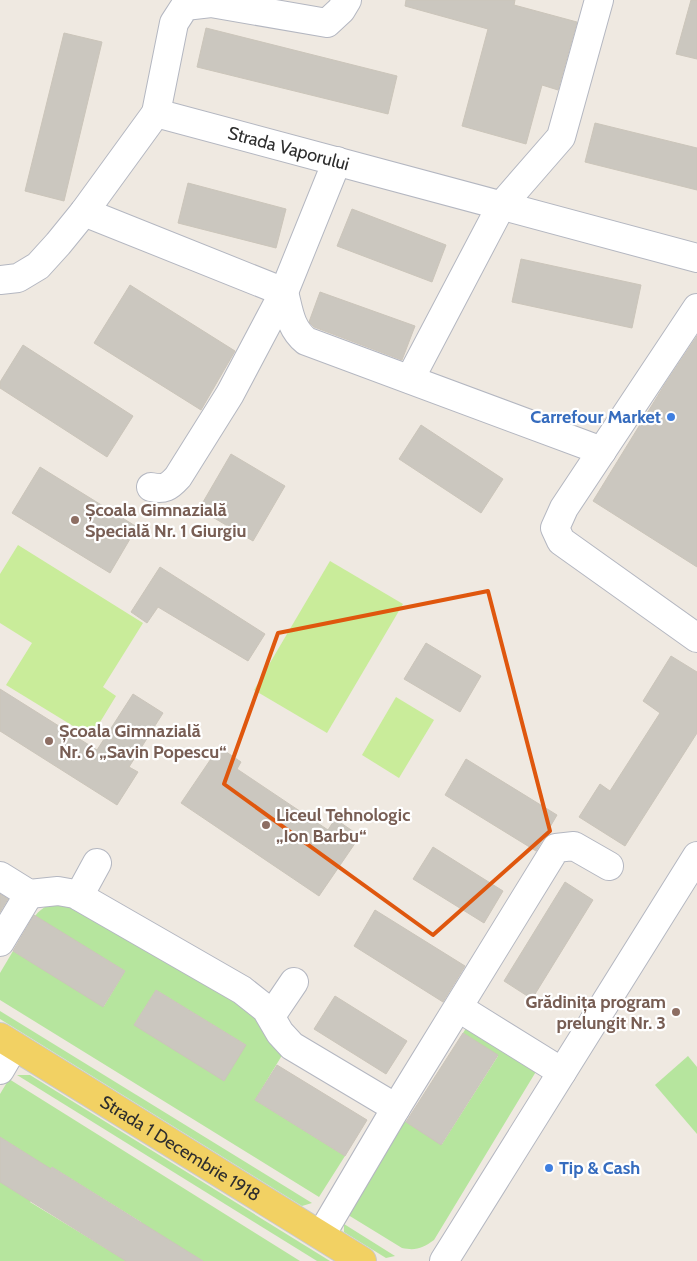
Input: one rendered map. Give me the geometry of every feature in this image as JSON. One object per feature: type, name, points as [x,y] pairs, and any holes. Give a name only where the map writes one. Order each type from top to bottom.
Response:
[{"type":"main road","name":"Strada 1 Decembrie 1918","points":[[7,1041],[362,1261]]},
{"type":"street","points":[[0,280],[18,278],[38,266],[84,212],[156,113],[174,23],[185,6],[210,3],[327,23],[347,0]]},
{"type":"street","points":[[410,379],[501,206],[561,137],[598,0]]},
{"type":"street","name":"Strada Vaporului","points":[[156,113],[697,258]]},
{"type":"street","points":[[151,487],[164,489],[169,487],[178,477],[230,394],[284,292],[337,161]]},
{"type":"street","points":[[84,212],[284,292]]},
{"type":"street","points":[[284,292],[297,334],[306,341],[602,451]]},
{"type":"street","points":[[697,308],[564,508],[555,528],[561,541],[697,638]]},
{"type":"street","points":[[321,1235],[396,1108],[556,848],[574,846],[609,866]]},
{"type":"street","points":[[444,1261],[697,856]]},
{"type":"street","points":[[79,896],[97,863]]},
{"type":"street","points":[[0,876],[29,894],[62,891],[79,896],[242,990],[259,1002],[271,1016],[280,1033],[292,1046],[396,1108]]},
{"type":"street","points":[[0,942],[29,894]]},
{"type":"street","points":[[271,1016],[294,982]]},
{"type":"street","points":[[458,1008],[562,1072]]},
{"type":"street","points":[[0,1070],[7,1041]]},
{"type":"highlighted area","points":[[488,591],[550,831],[433,935],[224,784],[278,633]]},
{"type":"green space","points":[[18,545],[143,623],[103,687],[116,696],[91,737],[6,685],[32,643],[0,623],[0,574]]},
{"type":"green space","points":[[330,561],[403,604],[327,733],[254,690]]},
{"type":"green space","points":[[396,697],[434,720],[399,778],[362,755]]},
{"type":"green space","points":[[62,902],[252,1010],[284,1052],[255,1100],[345,1156],[319,1197],[0,1000],[0,973],[13,951],[104,1006],[125,971],[35,916],[44,908]],"holes":[[[156,990],[246,1045],[134,1025]]]},
{"type":"green space","points":[[0,1011],[312,1203],[302,1206],[0,1019]]},
{"type":"green space","points":[[470,1022],[540,1065],[434,1240],[419,1248],[402,1248],[340,1210],[398,1117],[442,1144],[498,1056],[463,1033]]},
{"type":"green space","points":[[688,1056],[697,1067],[697,1134],[655,1085]]},
{"type":"green space","points":[[17,1075],[30,1075],[330,1261],[317,1261]]},
{"type":"green space","points":[[9,1079],[300,1261],[203,1261],[171,1242],[159,1261],[0,1261],[0,1182],[30,1156],[0,1137],[0,1094]],"holes":[[[52,1167],[141,1222],[120,1257],[30,1202]]]},
{"type":"green space","points":[[344,1224],[395,1256],[386,1258],[344,1232]]},
{"type":"building","points":[[406,0],[515,0],[514,5],[577,22],[558,90],[542,85],[526,144],[462,126],[488,29],[405,6]]},
{"type":"building","points":[[691,0],[697,0],[697,59],[676,54]]},
{"type":"building","points":[[206,28],[397,76],[388,114],[197,67]]},
{"type":"building","points":[[64,33],[102,42],[64,201],[25,191]]},
{"type":"building","points":[[595,123],[697,148],[697,190],[585,162]]},
{"type":"building","points":[[188,183],[286,209],[276,248],[178,223]]},
{"type":"building","points":[[352,209],[446,245],[432,282],[337,246]]},
{"type":"building","points":[[521,259],[641,285],[632,328],[512,302]]},
{"type":"building","points":[[130,285],[235,351],[201,410],[94,343]]},
{"type":"building","points":[[320,292],[415,326],[402,360],[314,327],[309,322]]},
{"type":"building","name":"Carrefour Market","points":[[697,336],[697,567],[593,501]]},
{"type":"building","points":[[23,345],[133,416],[107,457],[0,388],[0,382]]},
{"type":"building","points":[[421,425],[503,479],[481,513],[399,459]]},
{"type":"building","points":[[231,454],[285,486],[253,541],[199,509]]},
{"type":"building","name":"Școala Gimnazială Specială Nr. 1 Giurgiu","points":[[40,467],[137,527],[110,573],[12,513]]},
{"type":"building","points":[[160,567],[265,634],[248,661],[158,607],[147,623],[131,612]]},
{"type":"building","points":[[426,643],[481,676],[460,712],[404,679]]},
{"type":"building","points":[[671,656],[697,672],[697,733],[625,846],[579,817],[600,784],[610,791],[660,713],[643,701]]},
{"type":"building","name":"Școala Gimnazială Nr. 6 „Savin Popescu“","points":[[0,689],[97,750],[133,694],[163,713],[129,767],[138,772],[117,805],[0,731]]},
{"type":"building","name":"Liceul Tehnologic „Ion Barbu“","points":[[219,747],[241,762],[237,769],[328,830],[335,819],[360,836],[319,896],[181,803]]},
{"type":"building","points":[[466,759],[557,815],[536,851],[445,795]]},
{"type":"building","points":[[433,847],[503,891],[484,923],[413,879]]},
{"type":"building","points":[[565,882],[593,900],[532,999],[504,981]]},
{"type":"building","points":[[0,894],[8,899],[0,912]]},
{"type":"building","points":[[375,910],[465,966],[443,1002],[354,946]]},
{"type":"building","points":[[34,915],[125,971],[103,1007],[13,951]]},
{"type":"building","points":[[156,990],[246,1045],[224,1081],[134,1025]]},
{"type":"building","points":[[335,996],[407,1041],[386,1074],[314,1029]]},
{"type":"building","points":[[463,1033],[498,1055],[441,1145],[406,1122]]},
{"type":"building","points":[[277,1065],[367,1120],[345,1156],[255,1100]]},
{"type":"building","points":[[0,1137],[51,1169],[52,1167],[203,1261],[126,1261],[0,1182]]},
{"type":"place","name":"Carrefour Market","points":[[671,417]]},
{"type":"place","name":"Școala Gimnazială Specială Nr. 1 Giurgiu","points":[[75,520]]},
{"type":"place","name":"Școala Gimnazială Nr. 6 „Savin Popescu“","points":[[49,741]]},
{"type":"place","name":"Liceul Tehnologic „Ion Barbu“","points":[[266,825]]},
{"type":"place","name":"Grădinița program prelungit Nr. 3","points":[[676,1012]]},
{"type":"place","name":"Tip & Cash","points":[[549,1168]]}]
